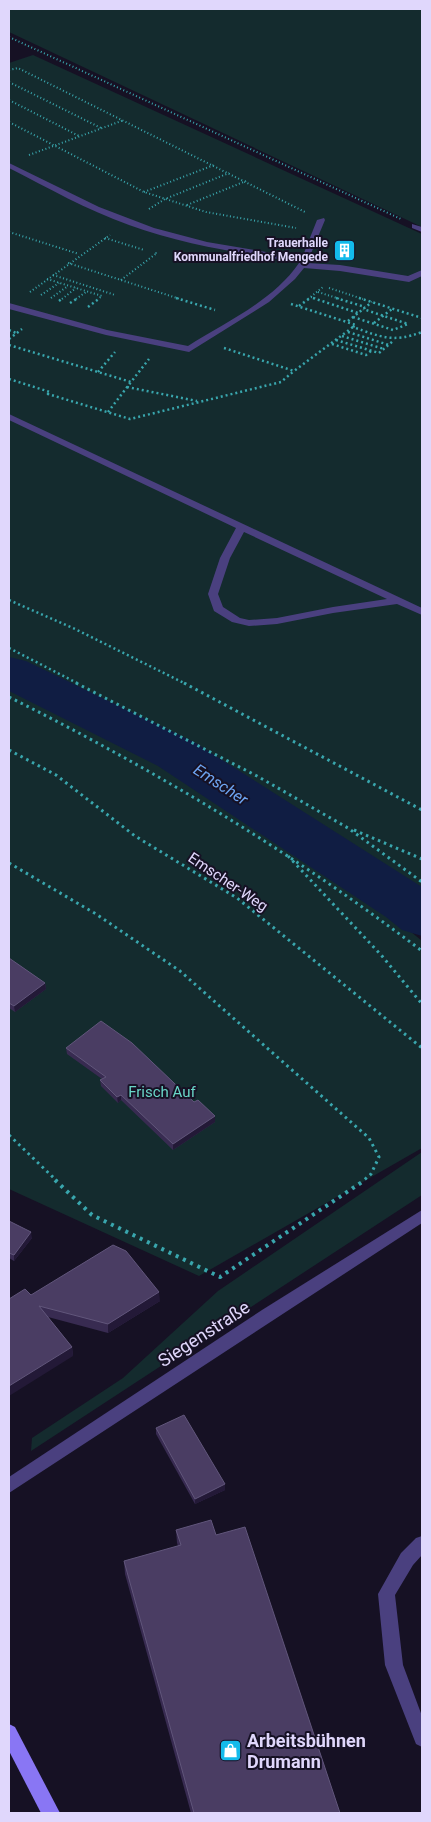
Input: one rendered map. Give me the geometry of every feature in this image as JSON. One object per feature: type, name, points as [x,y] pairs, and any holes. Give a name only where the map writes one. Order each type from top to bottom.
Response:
[{"type":"main road","points":[[9,1733],[51,1813]]},
{"type":"street","points":[[9,165],[85,204],[150,230],[303,263],[422,282]]},
{"type":"street","points":[[9,306],[67,322],[189,349],[269,297],[290,279],[303,263],[321,220]]},
{"type":"street","points":[[409,280],[422,273]]},
{"type":"street","points":[[9,417],[422,612]]},
{"type":"street","points":[[242,527],[226,558],[213,594],[218,609],[236,620],[249,623],[277,621],[333,610],[400,601]]},
{"type":"street","name":"Siegenstraße","points":[[9,1486],[267,1315],[422,1216]]},
{"type":"street","points":[[422,1544],[407,1559],[386,1594],[394,1665],[422,1738]]},
{"type":"path","points":[[9,37],[419,228]]},
{"type":"path","points":[[9,70],[18,68],[247,181],[321,220]]},
{"type":"path","points":[[9,82],[101,128]]},
{"type":"path","points":[[9,100],[79,136]]},
{"type":"path","points":[[26,156],[124,120]]},
{"type":"path","points":[[9,122],[144,192],[206,212],[316,231]]},
{"type":"path","points":[[144,192],[215,165]]},
{"type":"path","points":[[186,205],[247,181]]},
{"type":"path","points":[[9,232],[80,254]]},
{"type":"path","points":[[105,238],[157,253],[121,280]]},
{"type":"path","points":[[68,263],[237,318]]},
{"type":"path","points":[[52,275],[115,295]]},
{"type":"path","points":[[47,279],[102,296],[67,322]]},
{"type":"path","points":[[298,306],[324,286],[422,318]]},
{"type":"path","points":[[317,292],[405,323]]},
{"type":"path","points":[[9,379],[130,419],[282,382],[356,325],[269,297]]},
{"type":"path","points":[[310,297],[358,313]]},
{"type":"path","points":[[347,322],[372,302]]},
{"type":"path","points":[[374,324],[392,308]]},
{"type":"path","points":[[405,323],[415,315]]},
{"type":"path","points":[[353,317],[393,330],[408,324],[405,323]]},
{"type":"path","points":[[353,327],[393,341],[402,341],[422,332]]},
{"type":"path","points":[[9,330],[16,333]]},
{"type":"path","points":[[348,331],[389,345]]},
{"type":"path","points":[[342,336],[384,349]]},
{"type":"path","points":[[336,340],[379,353],[393,341]]},
{"type":"path","points":[[202,341],[294,371]]},
{"type":"path","points":[[108,412],[162,343]]},
{"type":"path","points":[[331,344],[366,355],[371,351]]},
{"type":"path","points":[[9,345],[131,382]]},
{"type":"path","points":[[126,387],[199,402]]},
{"type":"path","points":[[9,600],[160,670],[422,810]]},
{"type":"path","points":[[9,648],[257,776],[348,828],[422,882]]},
{"type":"path","points":[[9,697],[169,783],[284,851],[306,865],[422,951]]},
{"type":"path","name":"Emscher-Weg","points":[[9,750],[56,775],[135,836],[237,898],[422,1048]]},
{"type":"path","points":[[348,828],[422,859]]},
{"type":"path","points":[[284,851],[382,956],[422,1004]]},
{"type":"path","points":[[9,863],[96,914],[180,972],[369,1138],[379,1157],[371,1174],[358,1186],[220,1276],[92,1215],[9,1135]]},
{"type":"green space","points":[[9,9],[422,9],[422,227],[9,32]]},
{"type":"green space","name":"Frisch Auf","points":[[33,55],[422,234],[422,916],[406,903],[279,822],[422,941],[422,1148],[199,1276],[9,1189],[9,63]]},
{"type":"green space","points":[[422,1152],[422,1195],[31,1451],[32,1438],[123,1378],[218,1291]]},
{"type":"building","points":[[9,958],[45,983],[14,1006],[9,1003]]},
{"type":"building","points":[[101,1021],[132,1043],[194,1102],[198,1100],[215,1116],[173,1144],[121,1095],[117,1097],[100,1080],[106,1077],[66,1048]]},
{"type":"building","points":[[9,1221],[31,1232],[14,1255],[9,1253]]},
{"type":"building","points":[[113,1245],[126,1251],[159,1292],[108,1324],[39,1306],[72,1347],[9,1386],[9,1299],[25,1289],[31,1295]]},
{"type":"building","points":[[184,1415],[225,1484],[195,1499],[156,1428]]},
{"type":"building","points":[[211,1520],[216,1535],[245,1527],[340,1813],[194,1813],[124,1561],[181,1545],[176,1530]]},
{"type":"waterway","name":"Emscher","points":[[9,672],[176,754],[406,903],[422,916]]},
{"type":"place","name":"Trauerhalle Kommunalfriedhof Mengede","points":[[344,250]]},
{"type":"place","name":"Arbeitsbühnen Drumann","points":[[231,1751]]}]
